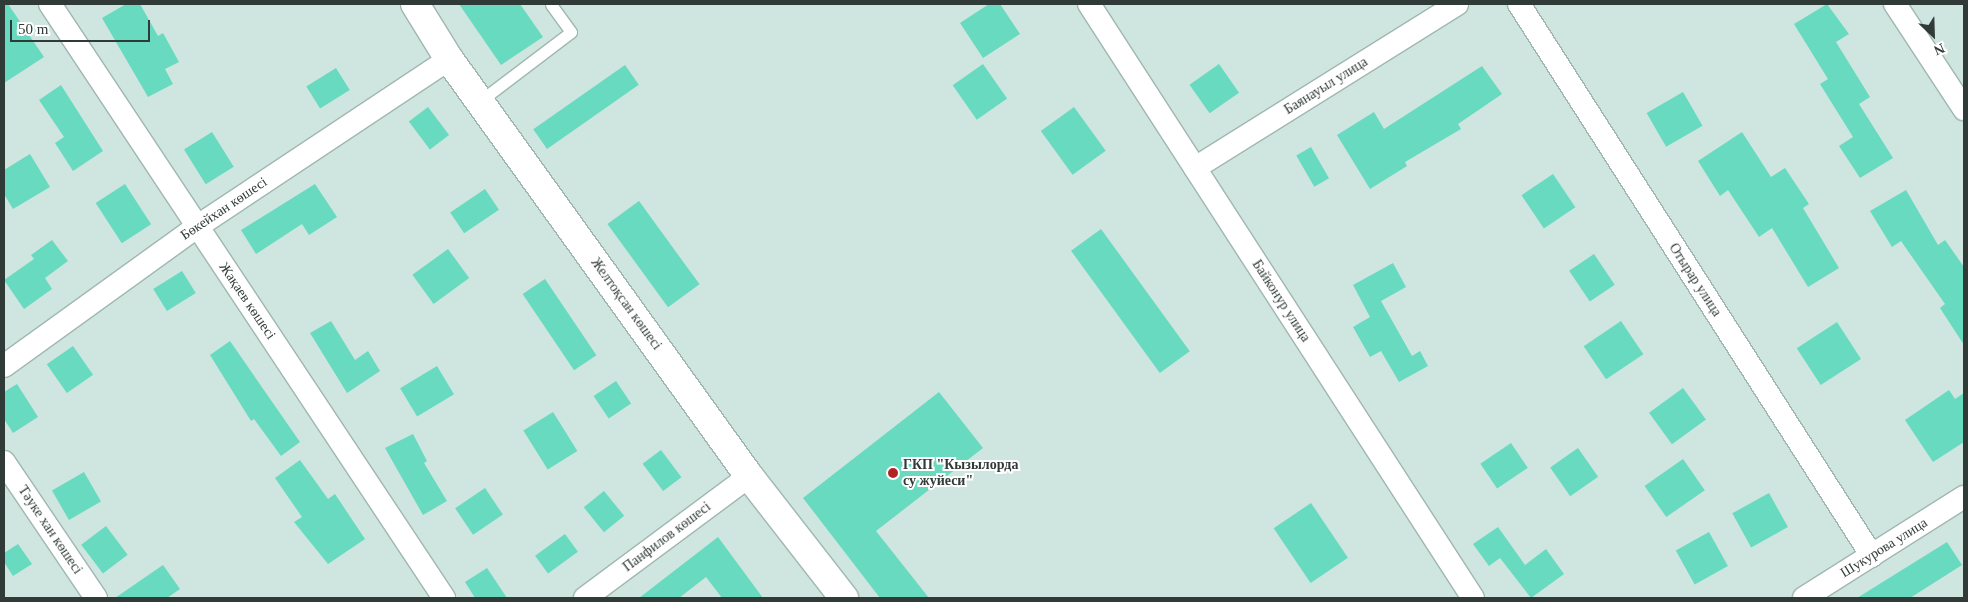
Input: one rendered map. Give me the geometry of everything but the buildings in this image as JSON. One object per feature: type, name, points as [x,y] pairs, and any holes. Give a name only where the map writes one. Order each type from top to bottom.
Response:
[{"type":"street","name":"Жақаев көшесі","points":[[50,4],[444,598]]},
{"type":"street","name":"Желтоқсан көшесі","points":[[415,4],[480,102],[750,476],[844,598]]},
{"type":"street","name":"Байконур улица","points":[[1088,4],[1474,598]]},
{"type":"street","name":"Баянауыл улица","points":[[1195,168],[1457,4]]},
{"type":"street","name":"Отырар улица","points":[[1519,4],[1872,556]]},
{"type":"street","points":[[1895,4],[1964,109]]},
{"type":"street","name":"Бөкейхан көшесі","points":[[4,366],[198,226],[450,59]]},
{"type":"street","name":"Тәуке хан көшесі","points":[[4,462],[96,598]]},
{"type":"street","name":"Панфилов көшесі","points":[[597,595],[750,476]]},
{"type":"street","name":"Шукурова улица","points":[[1804,598],[1963,500]]},
{"type":"lane","points":[[480,102],[572,32],[551,4]]},
{"type":"place","name":"ГКП \"Кызылорда су жуйеси\"","points":[[893,473]]}]
